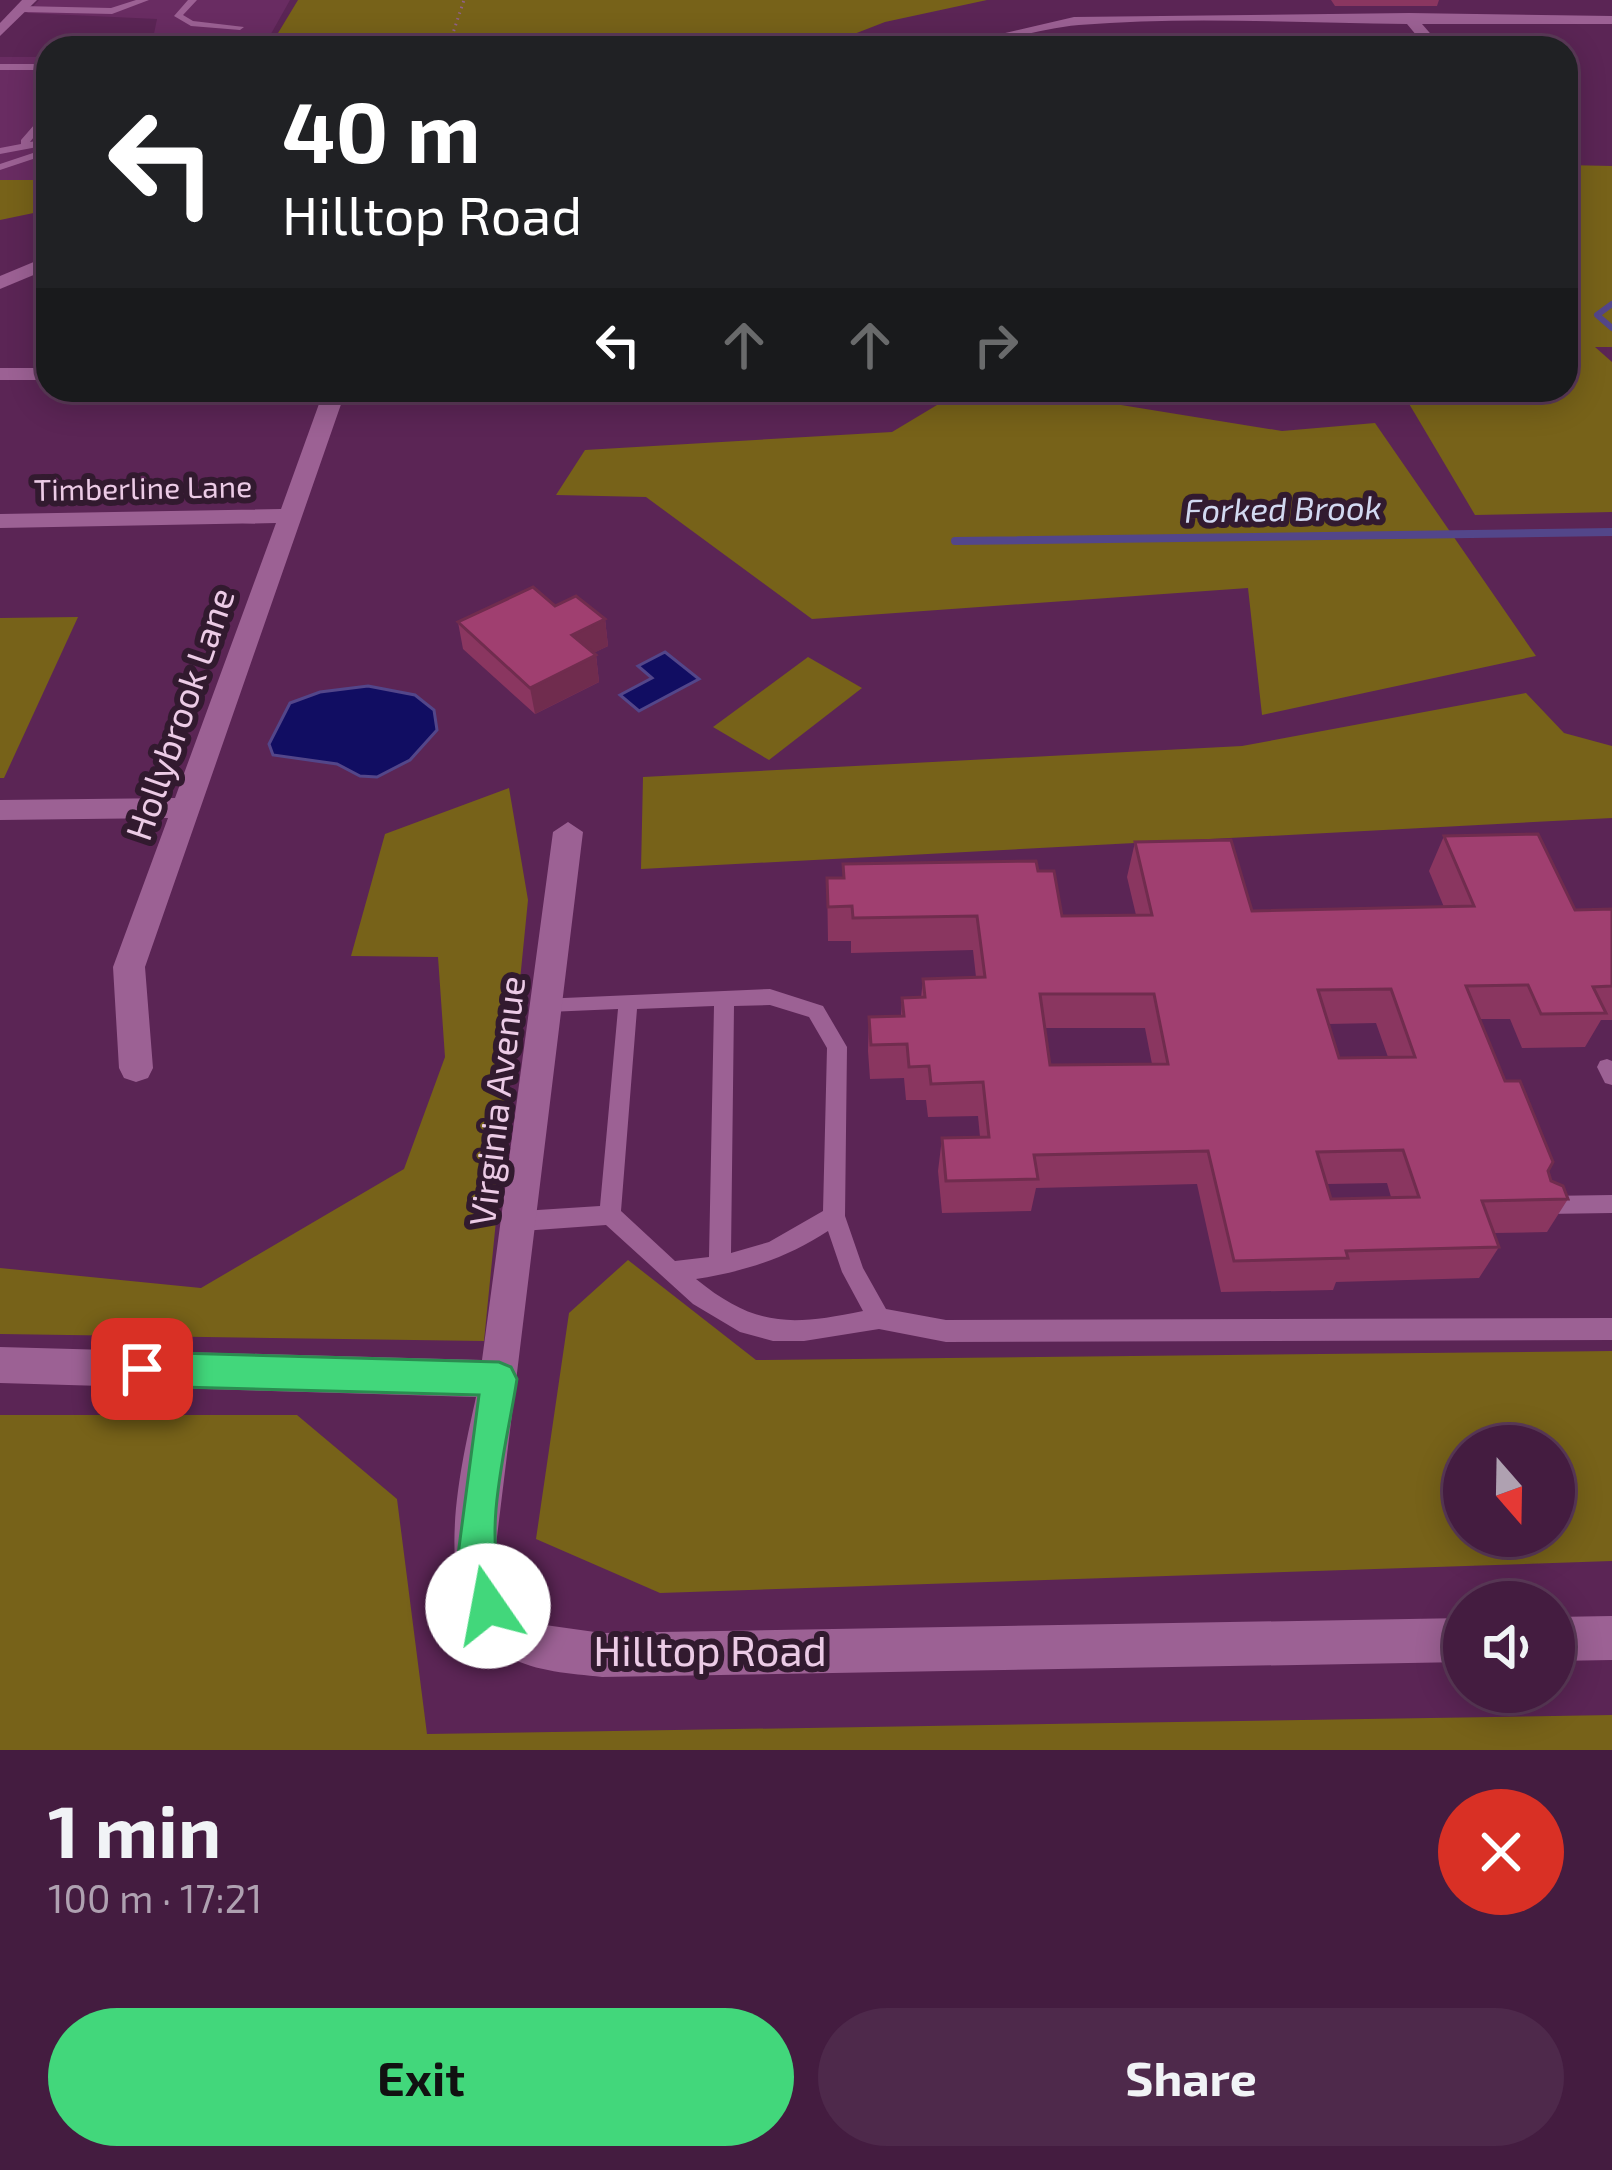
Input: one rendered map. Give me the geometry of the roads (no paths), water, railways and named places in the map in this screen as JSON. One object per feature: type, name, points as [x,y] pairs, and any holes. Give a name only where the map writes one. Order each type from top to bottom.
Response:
[{"type":"street","points":[[0,32],[25,5]]},
{"type":"street","points":[[1409,16],[1425,36]]},
{"type":"street","points":[[1004,36],[1073,21],[1409,16],[1612,20]]},
{"type":"street","points":[[0,283],[36,267]]},
{"type":"street","points":[[0,374],[36,374]]},
{"type":"street","name":"Hollybrook Lane","points":[[136,1068],[129,967],[331,402]]},
{"type":"street","name":"Timberline Lane","points":[[0,521],[288,516]]},
{"type":"street","points":[[0,810],[185,808]]},
{"type":"street","name":"Virginia Avenue","points":[[499,1379],[568,832]]},
{"type":"street","points":[[0,1365],[499,1379]]},
{"type":"street","name":"Hilltop Road","points":[[499,1379],[483,1471],[475,1578],[506,1631],[538,1647],[602,1655],[1443,1640]]},
{"type":"street","points":[[1575,1639],[1612,1638]]},
{"type":"lane","points":[[128,8],[145,0]]},
{"type":"lane","points":[[193,0],[172,15],[191,23],[240,27]]},
{"type":"lane","points":[[25,5],[153,13]]},
{"type":"lane","points":[[0,68],[36,68]]},
{"type":"lane","points":[[25,142],[36,128]]},
{"type":"lane","points":[[0,151],[25,142],[36,144]]},
{"type":"lane","points":[[0,167],[36,152]]},
{"type":"lane","points":[[548,1004],[770,997],[816,1011],[837,1047],[834,1216],[853,1272],[879,1318]]},
{"type":"lane","points":[[719,1266],[724,998]]},
{"type":"lane","points":[[610,1215],[628,1001]]},
{"type":"lane","points":[[1542,1204],[1612,1204]]},
{"type":"lane","points":[[522,1221],[610,1215],[711,1303],[756,1328],[825,1330],[879,1318],[946,1331],[1612,1329]]},
{"type":"lane","points":[[675,1271],[719,1266],[785,1249],[834,1216]]},
{"type":"waterway","name":"Forked Brook","points":[[1612,304],[1597,315],[1612,328]]},
{"type":"waterway","name":"Forked Brook","points":[[955,541],[1612,532]]}]
